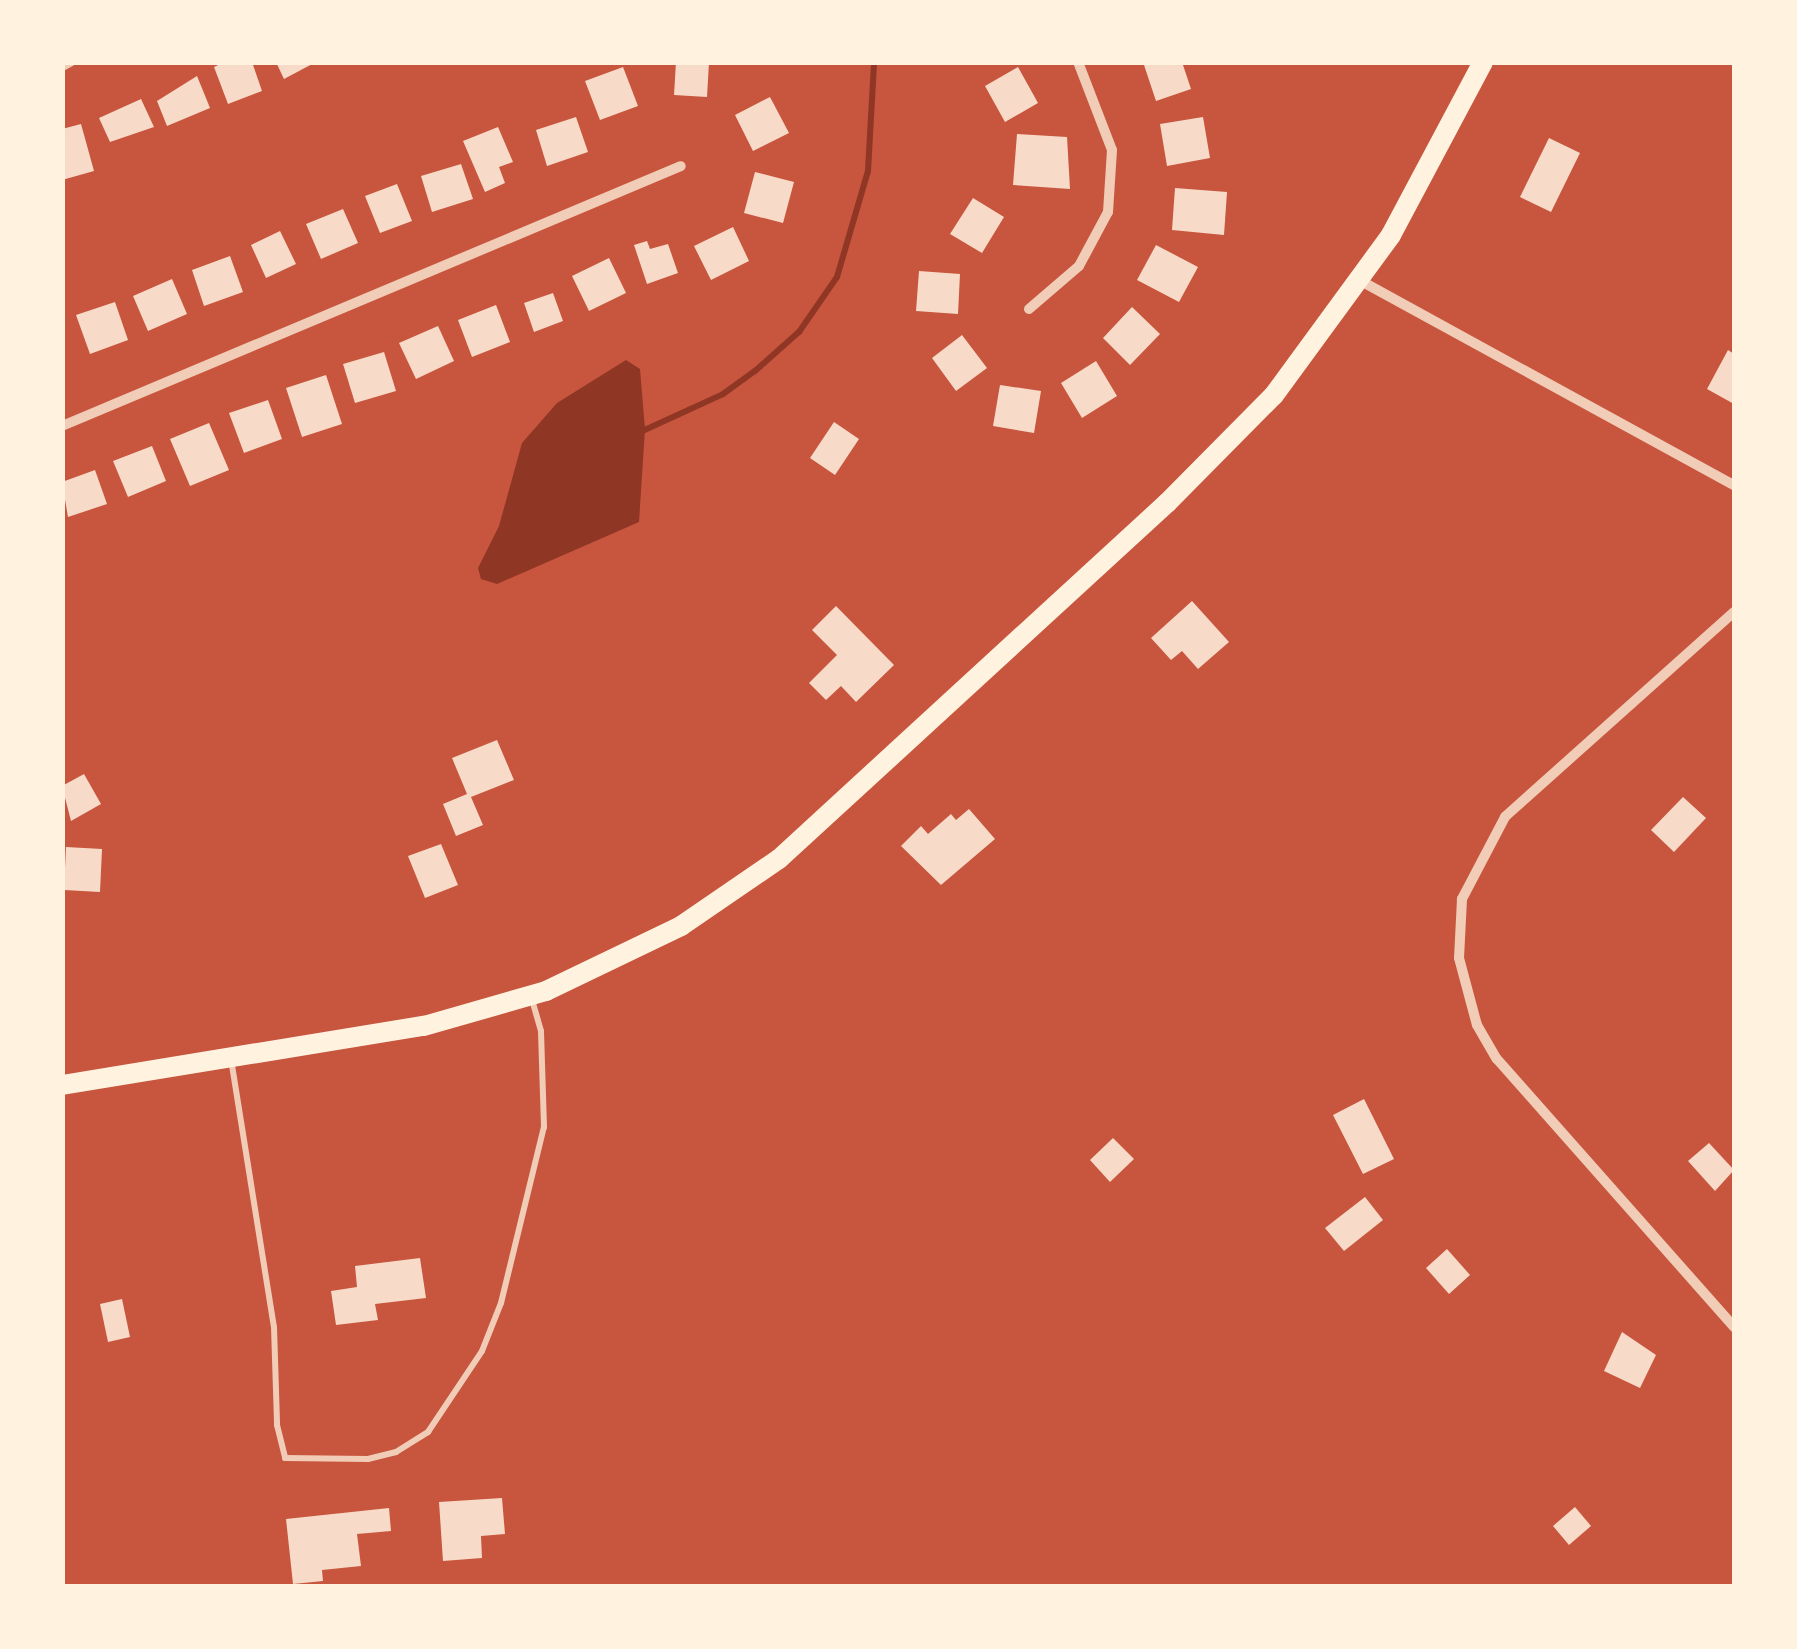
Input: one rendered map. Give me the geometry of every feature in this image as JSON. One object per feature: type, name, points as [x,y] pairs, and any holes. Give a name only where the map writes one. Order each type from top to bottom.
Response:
[{"type":"main road","points":[[62,1084],[424,1026],[531,996],[681,926],[837,810],[1225,446],[1361,282],[1483,62]]},
{"type":"street","points":[[62,66],[70,62]]},
{"type":"street","points":[[1029,309],[1079,266],[1108,212],[1112,150],[1078,62]]},
{"type":"street","points":[[62,426],[681,166]]},
{"type":"street","points":[[1361,282],[1734,485]]},
{"type":"street","points":[[1734,612],[1505,817],[1471,871],[1460,931],[1468,999],[1495,1056],[1610,1194],[1734,1327]]},
{"type":"lane","points":[[230,1058],[274,1327],[277,1424],[285,1458],[368,1459],[405,1448],[428,1432],[482,1351],[501,1303],[544,1127],[541,1030],[531,996]]},
{"type":"shaded area","points":[[626,360],[640,369],[645,429],[639,522],[497,584],[481,579],[478,568],[499,526],[522,443],[557,403]]},
{"type":"building","points":[[225,62],[252,62],[262,91],[228,104],[214,67]]},
{"type":"building","points":[[276,62],[316,62],[284,79]]},
{"type":"building","points":[[676,62],[709,62],[707,97],[674,95]]},
{"type":"building","points":[[1143,62],[1182,62],[1191,89],[1156,101]]},
{"type":"building","points":[[623,67],[638,106],[600,120],[585,81]]},
{"type":"building","points":[[1018,67],[1038,103],[1005,122],[985,86]]},
{"type":"building","points":[[197,76],[210,108],[167,126],[157,101]]},
{"type":"building","points":[[770,97],[789,133],[753,151],[735,115]]},
{"type":"building","points":[[141,99],[154,127],[110,142],[99,118]]},
{"type":"building","points":[[576,117],[588,152],[547,166],[536,130]]},
{"type":"building","points":[[1203,117],[1210,158],[1167,166],[1160,124]]},
{"type":"building","points":[[81,124],[94,171],[62,180],[62,129]]},
{"type":"building","points":[[498,127],[513,162],[499,167],[505,183],[485,192],[463,141]]},
{"type":"building","points":[[1017,134],[1067,137],[1070,189],[1013,185]]},
{"type":"building","points":[[1549,138],[1580,153],[1551,212],[1520,197]]},
{"type":"building","points":[[461,164],[473,199],[432,212],[421,176]]},
{"type":"building","points":[[755,172],[794,182],[783,223],[744,213]]},
{"type":"building","points":[[397,184],[412,221],[380,233],[365,196]]},
{"type":"building","points":[[1175,188],[1227,192],[1224,235],[1172,230]]},
{"type":"building","points":[[973,198],[1004,217],[982,253],[950,234]]},
{"type":"building","points":[[343,209],[358,243],[321,259],[306,224]]},
{"type":"building","points":[[733,227],[749,261],[711,280],[694,246]]},
{"type":"building","points":[[280,231],[296,264],[266,278],[251,245]]},
{"type":"building","points":[[647,241],[650,249],[668,244],[678,273],[647,284],[634,245]]},
{"type":"building","points":[[1156,245],[1198,267],[1179,302],[1137,280]]},
{"type":"building","points":[[230,256],[243,292],[204,306],[192,270]]},
{"type":"building","points":[[609,258],[626,293],[589,311],[572,276]]},
{"type":"building","points":[[919,271],[960,274],[958,314],[916,311]]},
{"type":"building","points":[[172,279],[187,314],[148,331],[133,296]]},
{"type":"building","points":[[553,293],[563,321],[534,332],[524,303]]},
{"type":"building","points":[[115,302],[128,340],[90,354],[76,315]]},
{"type":"building","points":[[496,305],[510,342],[472,357],[458,320]]},
{"type":"building","points":[[1132,307],[1160,334],[1130,365],[1103,338]]},
{"type":"building","points":[[438,326],[454,361],[416,379],[399,343]]},
{"type":"building","points":[[962,335],[987,368],[956,391],[932,358]]},
{"type":"building","points":[[1728,350],[1734,354],[1734,404],[1707,389]]},
{"type":"building","points":[[384,352],[396,391],[355,403],[343,364]]},
{"type":"building","points":[[1096,361],[1117,396],[1082,418],[1061,383]]},
{"type":"building","points":[[326,375],[342,424],[302,437],[286,388]]},
{"type":"building","points":[[1000,385],[1041,391],[1034,433],[993,426]]},
{"type":"building","points":[[268,400],[282,439],[244,453],[229,413]]},
{"type":"building","points":[[834,422],[859,439],[835,475],[810,458]]},
{"type":"building","points":[[209,423],[229,470],[190,486],[170,439]]},
{"type":"building","points":[[152,446],[166,481],[128,497],[113,461]]},
{"type":"building","points":[[95,470],[107,504],[68,517],[62,482]]},
{"type":"building","points":[[1192,601],[1229,642],[1198,669],[1182,651],[1171,660],[1151,638]]},
{"type":"building","points":[[836,606],[894,665],[856,702],[841,686],[826,700],[809,683],[837,655],[812,630]]},
{"type":"building","points":[[497,740],[514,780],[471,797],[483,825],[456,836],[443,804],[467,794],[452,758]]},
{"type":"building","points":[[84,774],[101,804],[71,821],[62,786]]},
{"type":"building","points":[[1683,797],[1706,818],[1674,852],[1651,830]]},
{"type":"building","points":[[969,809],[995,839],[941,885],[901,846],[921,826],[928,834],[951,814],[956,820]]},
{"type":"building","points":[[441,844],[458,885],[425,898],[408,856]]},
{"type":"building","points":[[66,847],[102,849],[100,892],[64,890]]},
{"type":"building","points":[[1364,1099],[1394,1159],[1363,1174],[1333,1115]]},
{"type":"building","points":[[1113,1138],[1134,1159],[1110,1182],[1090,1160]]},
{"type":"building","points":[[1709,1143],[1734,1170],[1715,1191],[1688,1161]]},
{"type":"building","points":[[1365,1197],[1383,1220],[1344,1251],[1325,1228]]},
{"type":"building","points":[[1447,1249],[1470,1275],[1449,1294],[1426,1268]]},
{"type":"building","points":[[420,1258],[426,1298],[375,1304],[378,1320],[336,1325],[331,1291],[357,1287],[355,1266]]},
{"type":"building","points":[[122,1299],[130,1337],[108,1342],[100,1304]]},
{"type":"building","points":[[1622,1332],[1656,1355],[1640,1388],[1604,1371]]},
{"type":"building","points":[[502,1498],[505,1534],[481,1536],[482,1558],[443,1561],[439,1502]]},
{"type":"building","points":[[1575,1507],[1591,1526],[1569,1545],[1553,1526]]},
{"type":"building","points":[[389,1508],[391,1531],[357,1534],[361,1566],[322,1570],[323,1581],[293,1584],[286,1519]]},
{"type":"waterway","points":[[638,433],[723,394],[755,371],[799,332],[837,277],[868,171],[874,62]]}]
